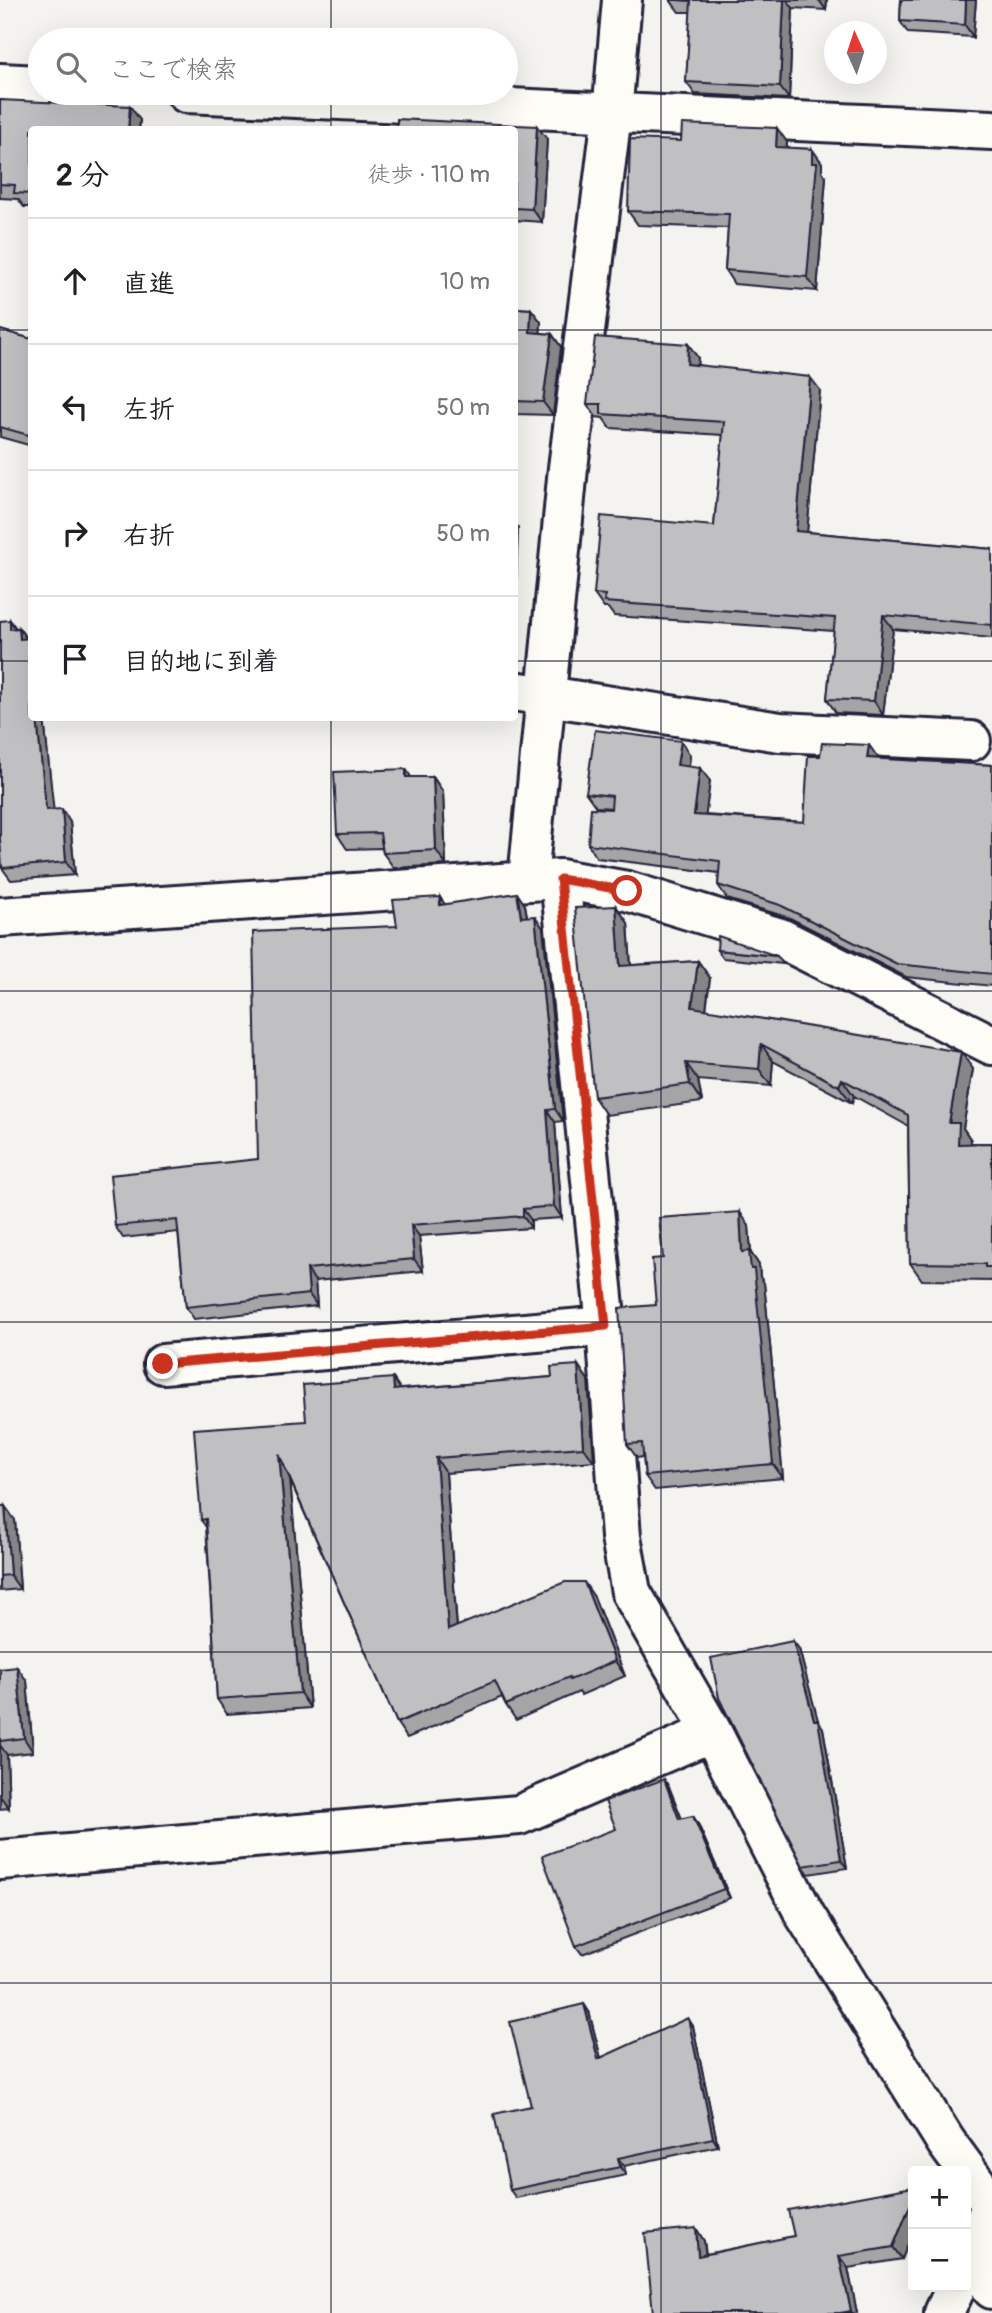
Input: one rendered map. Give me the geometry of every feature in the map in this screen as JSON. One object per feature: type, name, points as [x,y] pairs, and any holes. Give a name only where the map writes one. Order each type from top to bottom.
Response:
[{"type":"street","points":[[622,0],[612,114],[568,468],[530,694],[544,879],[606,1326],[621,1537],[631,1592],[712,1732],[805,1915],[946,2142],[992,2204],[971,2256]]},
{"type":"street","points":[[0,83],[28,85]]},
{"type":"street","points":[[429,105],[842,121],[992,130]]},
{"type":"street","points":[[530,694],[780,732],[971,741]]},
{"type":"street","points":[[0,917],[544,879],[627,891],[780,938],[992,1045]]},
{"type":"street","points":[[163,1364],[606,1326]]},
{"type":"street","points":[[0,1860],[519,1815],[712,1732]]},
{"type":"street","points":[[971,2259],[992,2289]]},
{"type":"street","points":[[944,2313],[954,2292]]},
{"type":"building","points":[[676,0],[784,0],[780,87],[686,82],[691,1]]},
{"type":"building","points":[[901,0],[966,0],[965,25],[900,21]]},
{"type":"building","points":[[0,100],[28,101],[28,105],[130,106],[128,126],[28,126],[28,194],[14,193],[15,185],[0,184]]},
{"type":"building","points":[[397,119],[537,126],[532,209],[518,208],[518,126],[397,126]]},
{"type":"building","points":[[682,124],[777,128],[776,147],[812,149],[812,163],[817,163],[807,277],[725,270],[729,214],[628,211],[630,139],[681,141]]},
{"type":"building","points":[[518,308],[531,309],[530,332],[552,334],[543,402],[518,401]]},
{"type":"building","points":[[0,330],[28,338],[28,435],[0,427]]},
{"type":"building","points":[[595,337],[688,344],[687,364],[810,377],[796,531],[992,549],[992,625],[883,615],[874,701],[827,699],[835,618],[604,602],[605,595],[594,594],[601,516],[714,526],[724,422],[601,414],[601,404],[587,404]]},
{"type":"building","points":[[10,620],[10,629],[19,628],[20,639],[28,638],[28,721],[37,721],[46,810],[62,809],[66,862],[2,868],[0,621]]},
{"type":"building","points":[[595,730],[681,741],[677,765],[700,768],[694,815],[804,822],[808,756],[820,756],[822,743],[869,745],[867,758],[992,765],[992,974],[897,964],[780,905],[718,885],[720,861],[588,844],[591,808],[611,809],[612,796],[586,793]]},
{"type":"building","points":[[406,769],[406,777],[433,777],[436,850],[383,853],[380,833],[337,834],[334,772]]},
{"type":"building","points":[[517,893],[521,917],[535,916],[555,1109],[547,1110],[554,1206],[523,1209],[523,1216],[411,1225],[414,1259],[307,1269],[309,1294],[186,1307],[177,1220],[115,1226],[110,1175],[258,1159],[253,932],[397,926],[393,900],[440,897],[440,905]]},
{"type":"building","points":[[616,906],[620,966],[698,961],[692,1007],[961,1052],[949,1123],[959,1123],[958,1144],[992,1143],[992,1267],[985,1267],[985,1264],[910,1263],[908,1115],[842,1079],[839,1086],[761,1044],[759,1069],[686,1063],[690,1084],[594,1097],[575,908]]},
{"type":"building","points":[[718,936],[777,956],[717,950]]},
{"type":"building","points":[[740,1212],[742,1252],[749,1251],[751,1269],[754,1269],[773,1464],[645,1476],[642,1443],[627,1444],[619,1308],[656,1305],[652,1259],[663,1258],[659,1218]]},
{"type":"building","points":[[578,1365],[583,1447],[436,1458],[448,1630],[565,1582],[584,1582],[615,1661],[570,1680],[569,1677],[506,1705],[495,1681],[397,1723],[279,1454],[300,1693],[217,1699],[206,1519],[201,1520],[194,1429],[306,1421],[303,1385],[393,1378],[394,1390],[552,1377],[551,1367]]},
{"type":"building","points":[[0,1506],[5,1506],[10,1575],[0,1576]]},
{"type":"building","points":[[793,1641],[814,1720],[818,1720],[841,1860],[803,1866],[719,1698],[711,1658]]},
{"type":"building","points":[[17,1667],[24,1738],[0,1741],[0,1669]]},
{"type":"building","points":[[664,1779],[679,1819],[693,1816],[724,1889],[576,1946],[542,1856],[616,1829],[605,1801]]},
{"type":"building","points":[[584,2004],[598,2059],[688,2018],[713,2138],[618,2158],[620,2167],[510,2190],[494,2114],[531,2106],[510,2022]]},
{"type":"building","points":[[908,2188],[908,2210],[893,2247],[839,2256],[851,2311],[653,2313],[645,2233],[696,2228],[698,2256],[794,2236],[788,2210]]},
{"type":"route","points":[[163,1364],[606,1326],[560,879],[627,891]]}]
